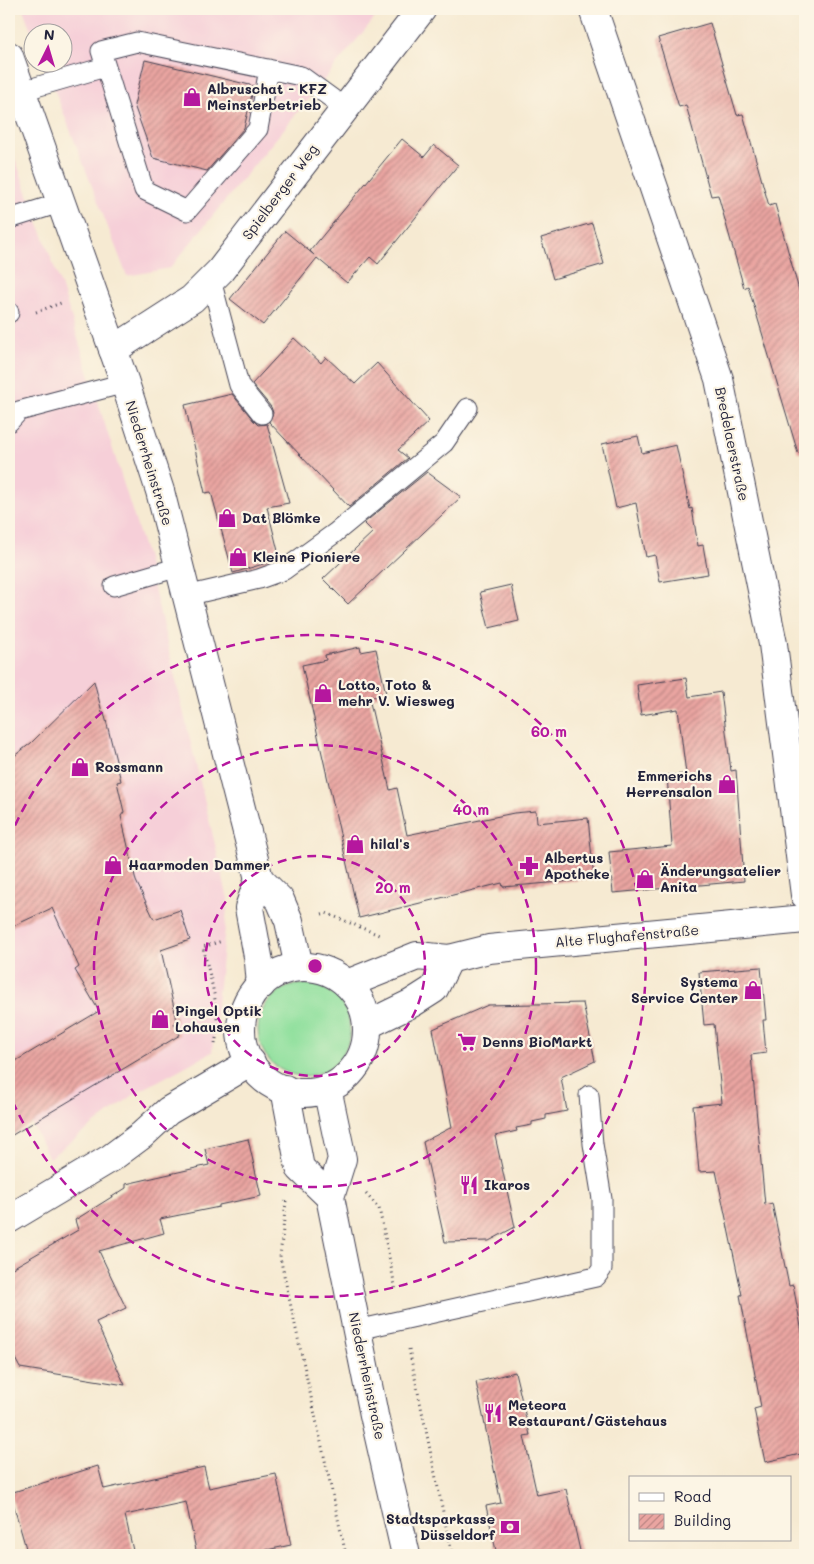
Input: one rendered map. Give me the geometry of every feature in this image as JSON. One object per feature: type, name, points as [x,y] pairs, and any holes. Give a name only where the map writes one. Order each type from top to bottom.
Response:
[{"type":"street","name":"Spielberger Weg","points":[[113,350],[192,299],[212,280],[422,9]]},
{"type":"street","name":"Bredelaerstraße","points":[[592,9],[719,378],[773,644],[805,895]]},
{"type":"street","name":"Niederrheinstraße","points":[[13,71],[125,383],[160,491],[259,879]]},
{"type":"street","points":[[261,985],[259,962],[249,908],[259,879],[280,900],[289,921],[299,967]]},
{"type":"street","name":"Alte Flughafenstraße","points":[[347,984],[417,956],[449,959],[489,949],[805,919]]},
{"type":"street","points":[[367,1025],[412,1003],[434,989],[449,959]]},
{"type":"street","points":[[299,967],[324,970],[347,984],[355,992],[361,1003],[367,1025],[364,1049],[353,1070],[327,1088],[313,1092],[284,1089],[271,1083],[260,1074],[250,1062],[245,1049],[242,1022],[245,1008],[261,985],[272,976],[284,970],[299,967]]},
{"type":"street","points":[[9,1219],[112,1158],[142,1135],[168,1111],[250,1062]]},
{"type":"street","name":"Niederrheinstraße","points":[[327,1088],[342,1159],[330,1197],[374,1415],[406,1555]]},
{"type":"street","points":[[284,1089],[300,1168],[330,1197]]},
{"type":"lane","points":[[269,69],[258,128],[187,211],[144,190],[101,51],[137,42],[269,69],[301,76],[345,108]]},
{"type":"lane","points":[[13,71],[105,67]]},
{"type":"lane","points":[[9,219],[60,202]]},
{"type":"lane","points":[[212,280],[239,385],[262,414]]},
{"type":"lane","points":[[12,411],[125,383]]},
{"type":"lane","points":[[186,596],[259,579],[284,570],[335,533],[444,443],[468,408]]},
{"type":"lane","points":[[114,586],[179,568]]},
{"type":"lane","points":[[357,1330],[596,1277],[602,1269],[602,1200],[593,1144],[589,1095]]},
{"type":"path","points":[[9,312],[29,315],[92,289]]},
{"type":"path","points":[[209,1087],[198,1063],[215,1048],[218,1024],[214,994],[203,947],[253,931]]},
{"type":"path","points":[[287,1193],[280,1257],[346,1555]]},
{"type":"path","points":[[379,1208],[452,1555]]},
{"type":"shaded area","points":[[23,9],[382,9],[170,268],[127,276],[48,72],[72,72],[72,22],[28,22]]},
{"type":"shaded area","points":[[9,142],[62,288],[146,555],[228,899],[212,1052],[136,1093],[49,1158],[9,1079]]},
{"type":"green space","points":[[304,984],[322,987],[337,997],[347,1012],[350,1030],[347,1048],[337,1063],[322,1073],[304,1076],[286,1073],[271,1063],[261,1048],[258,1030],[261,1012],[271,997],[286,987]]},
{"type":"building","points":[[710,23],[737,115],[743,114],[769,206],[775,204],[805,312],[805,452],[798,453],[748,286],[744,288],[718,195],[711,196],[686,105],[679,107],[658,38]]},
{"type":"building","points":[[145,60],[254,86],[244,128],[207,171],[153,158],[134,105]]},
{"type":"building","points":[[402,139],[424,157],[434,145],[458,165],[378,264],[370,257],[347,283],[317,258],[263,325],[230,299],[285,231],[314,255],[310,251]]},
{"type":"building","points":[[592,223],[604,264],[553,279],[541,238]]},
{"type":"building","points":[[294,338],[321,363],[326,357],[355,384],[377,363],[429,421],[398,450],[408,458],[349,507],[269,422],[273,413],[271,407],[252,384]]},
{"type":"building","points":[[232,394],[258,425],[267,424],[289,503],[267,507],[280,559],[233,573],[211,492],[205,493],[185,405]]},
{"type":"building","points":[[638,436],[642,453],[676,445],[690,509],[692,508],[698,546],[703,545],[708,574],[660,582],[655,555],[646,557],[636,503],[616,508],[602,444]]},
{"type":"building","points":[[427,472],[461,497],[348,604],[323,579],[373,532],[364,523]]},
{"type":"building","points":[[511,585],[519,621],[489,628],[480,592]]},
{"type":"building","points":[[360,647],[361,652],[376,649],[386,694],[369,698],[390,790],[397,788],[407,835],[514,813],[536,811],[537,823],[588,818],[594,879],[503,887],[502,883],[359,918],[302,665],[326,660],[325,655]]},
{"type":"building","points":[[686,678],[689,697],[721,692],[731,771],[736,770],[744,881],[613,893],[609,852],[672,846],[667,775],[686,774],[678,709],[641,715],[637,685]]},
{"type":"building","points":[[94,681],[102,712],[104,712],[121,781],[117,782],[124,812],[121,816],[136,881],[154,919],[180,910],[190,940],[161,950],[177,1021],[174,1023],[180,1035],[9,1137],[9,1065],[99,1011],[75,970],[79,967],[52,908],[9,928],[9,760],[31,743]]},
{"type":"building","points":[[761,967],[766,1020],[763,1020],[766,1053],[751,1055],[765,1205],[772,1203],[789,1286],[793,1285],[805,1348],[805,1453],[765,1462],[754,1409],[761,1407],[740,1295],[742,1295],[716,1171],[699,1172],[693,1106],[722,1103],[714,1024],[704,1025],[699,972]]},
{"type":"building","points":[[583,1003],[595,1061],[561,1077],[567,1111],[546,1115],[546,1119],[532,1122],[532,1125],[516,1128],[517,1131],[495,1136],[515,1227],[489,1241],[445,1242],[423,1142],[452,1127],[433,1029],[488,1005]]},
{"type":"building","points":[[248,1139],[261,1196],[160,1219],[164,1233],[99,1251],[126,1308],[96,1322],[125,1385],[20,1368],[9,1347],[9,1270],[78,1230],[75,1220],[126,1188],[126,1184],[209,1165],[205,1149]]},
{"type":"building","points":[[515,1372],[530,1435],[524,1436],[537,1495],[566,1489],[581,1555],[497,1555],[486,1506],[501,1503],[476,1382]]},
{"type":"building","points":[[98,1466],[104,1489],[204,1467],[209,1488],[276,1474],[291,1545],[242,1555],[197,1555],[186,1502],[125,1515],[134,1555],[28,1555],[10,1493]]},
{"type":"place","name":"Albruschat - KFZ Meinsterbetrieb","points":[[192,97]]},
{"type":"place","name":"Dat Blömke","points":[[227,518]]},
{"type":"place","name":"Kleine Pioniere","points":[[238,557]]},
{"type":"place","name":"Lotto, Toto & mehr V. Wiesweg","points":[[323,693]]},
{"type":"place","name":"Rossmann","points":[[80,767]]},
{"type":"place","name":"Emmerichs Herrensalon","points":[[727,784]]},
{"type":"place","name":"hilal's","points":[[355,844]]},
{"type":"place","name":"Haarmoden Dammer","points":[[113,865]]},
{"type":"place","name":"Albertus Apotheke","points":[[529,866]]},
{"type":"place","name":"Änderungsatelier Anita","points":[[645,879]]},
{"type":"place","name":"Systema Service Center","points":[[753,990]]},
{"type":"place","name":"Pingel Optik Lohausen","points":[[160,1019]]},
{"type":"place","name":"Denns BioMarkt","points":[[467,1042]]},
{"type":"place","name":"Ikaros","points":[[469,1185]]},
{"type":"place","name":"Meteora Restaurant/Gästehaus","points":[[493,1413]]},
{"type":"place","name":"Stadtsparkasse Düsseldorf","points":[[510,1527]]}]
